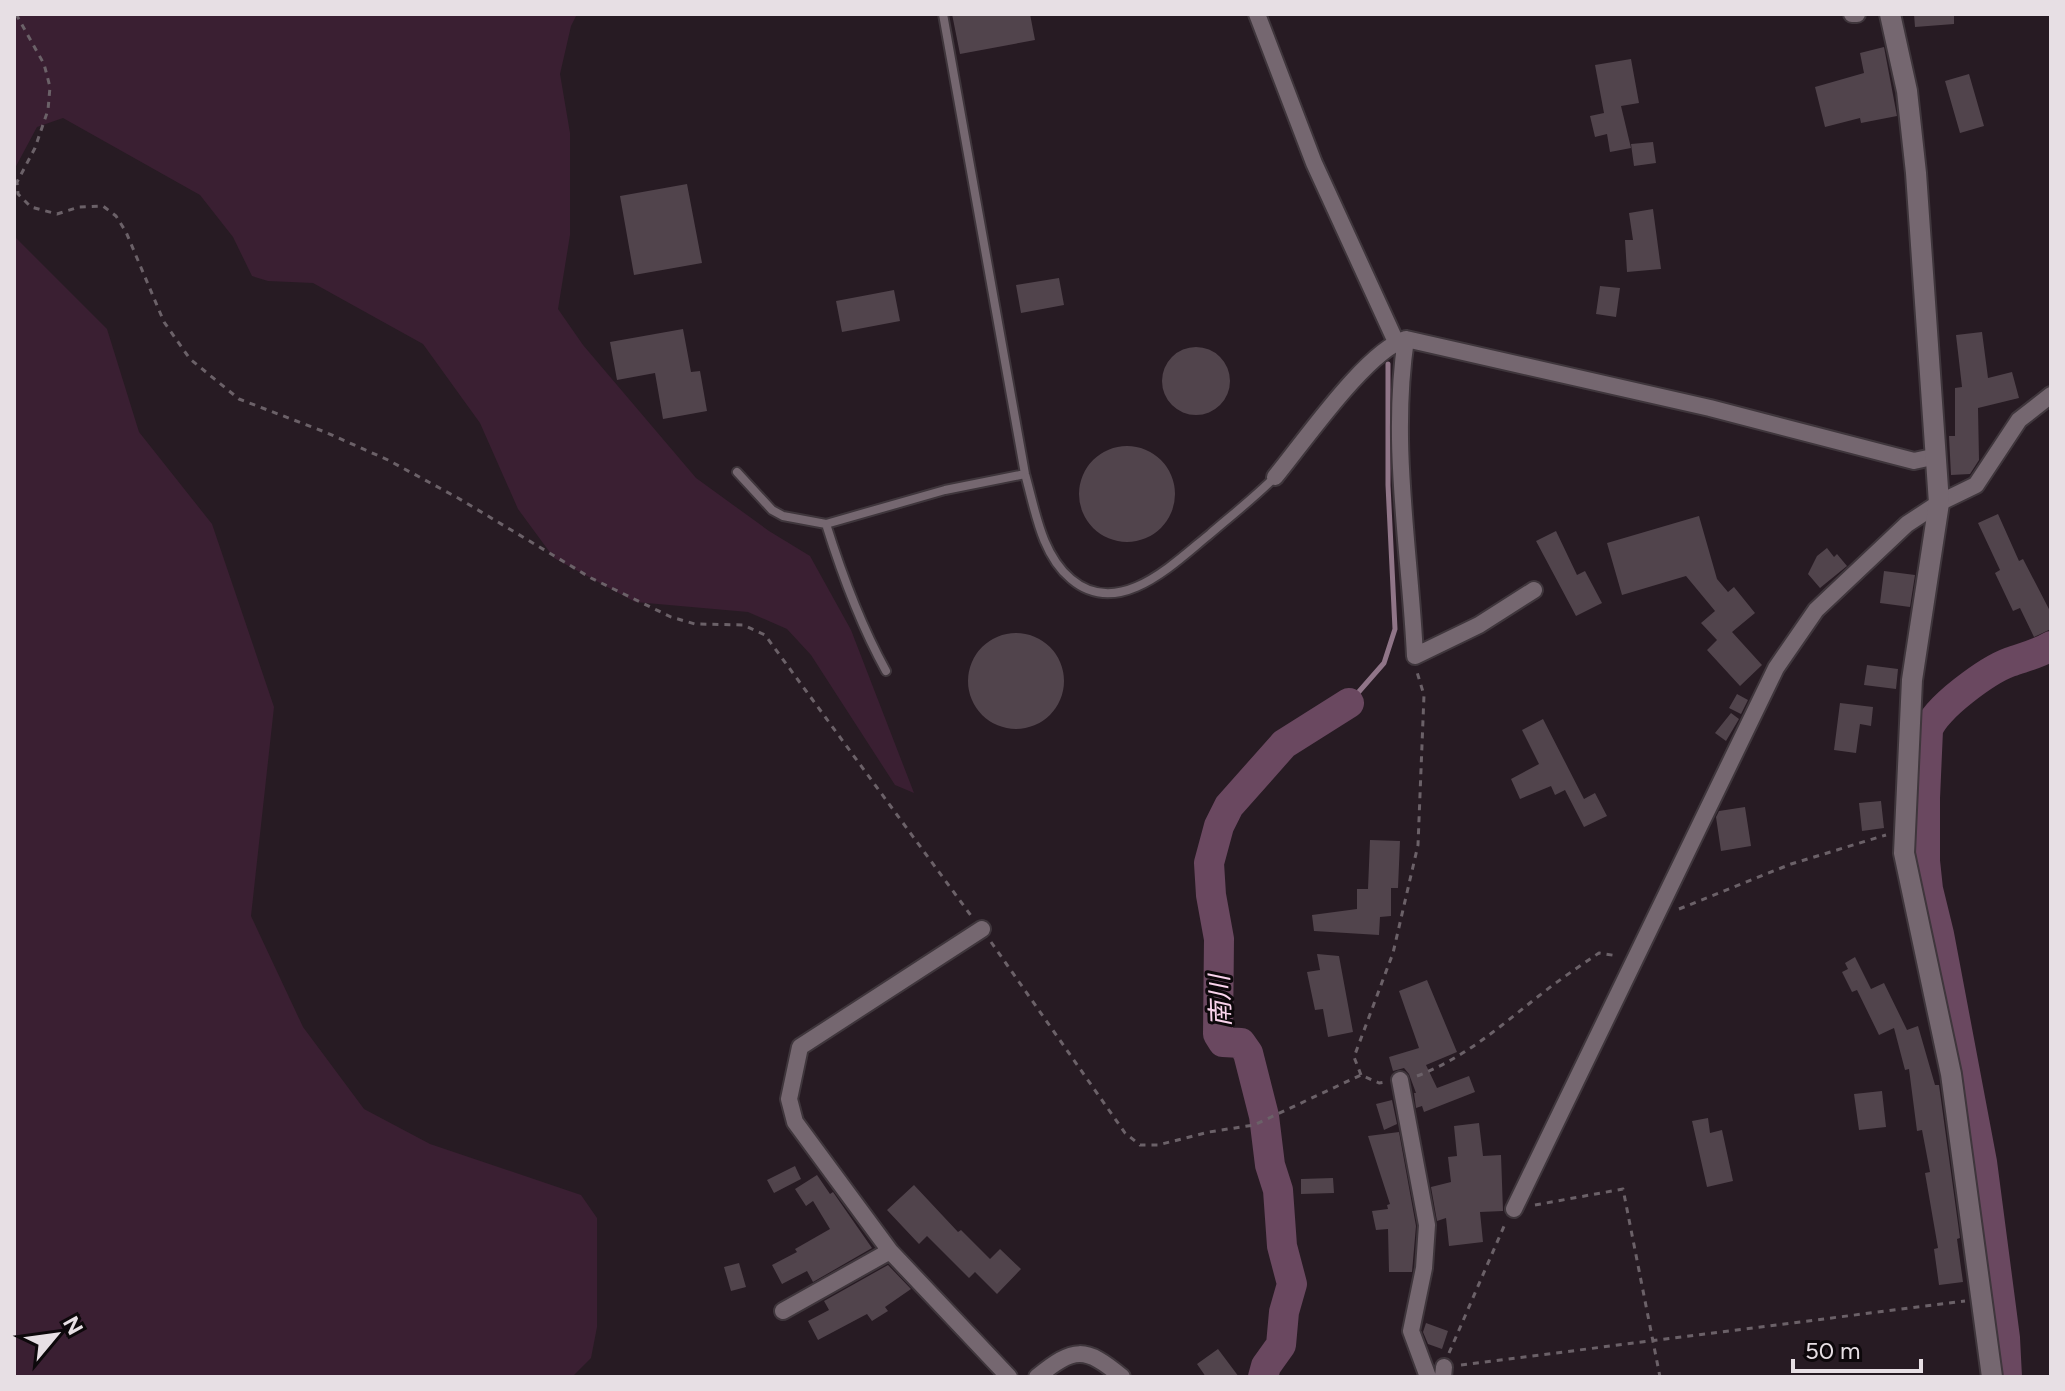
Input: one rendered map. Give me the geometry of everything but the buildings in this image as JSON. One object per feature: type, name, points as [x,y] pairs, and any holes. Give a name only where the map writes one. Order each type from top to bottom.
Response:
[{"type":"street","points":[[1257,14],[1314,163],[1401,340],[1405,549],[1412,595],[1415,656],[1479,625],[1534,590]]},
{"type":"street","points":[[1890,14],[1907,91],[1916,173],[1939,503],[1912,680],[1903,829],[1908,881],[1922,931],[1951,1074],[1992,1377]]},
{"type":"street","points":[[1275,477],[1368,363],[1401,340],[1710,408],[1885,455],[1914,461],[1937,456]]},
{"type":"street","points":[[1514,1209],[1776,668],[1816,610],[1907,524],[1939,503],[1976,485],[2019,420],[2051,395]]},
{"type":"street","points":[[982,929],[800,1047],[789,1099],[795,1122],[890,1251],[1009,1377]]},
{"type":"street","points":[[1400,1080],[1427,1225],[1424,1268],[1411,1331],[1428,1377]]},
{"type":"street","points":[[783,1311],[890,1251]]},
{"type":"street","points":[[1037,1377],[1058,1360],[1075,1353],[1089,1354],[1103,1361],[1122,1377]]},
{"type":"lane","points":[[943,14],[1025,474],[1046,545],[1059,565],[1071,579],[1088,590],[1105,593],[1123,591],[1154,579],[1275,477]]},
{"type":"lane","points":[[737,472],[772,510],[783,516],[826,524],[945,490],[1025,474]]},
{"type":"lane","points":[[826,524],[846,587],[886,671]]},
{"type":"path","points":[[16,14],[44,64],[50,87],[48,110],[35,148],[17,182],[18,194],[31,207],[57,214],[79,207],[103,206],[116,216],[126,232],[164,322],[190,359],[239,399],[388,460],[591,578],[671,617],[695,624],[743,625],[765,635],[896,810],[921,851],[982,929],[1125,1133],[1140,1145],[1158,1145],[1254,1125],[1361,1075]]},
{"type":"path","points":[[1415,656],[1424,695],[1418,845],[1393,953],[1354,1057],[1361,1075],[1379,1083],[1400,1080],[1448,1064],[1599,953],[1633,959]]},
{"type":"path","points":[[1653,919],[1791,864],[1903,829]]},
{"type":"path","points":[[1444,1372],[1495,1243],[1514,1209],[1623,1189],[1660,1377]]},
{"type":"path","points":[[1444,1372],[1653,1340],[1981,1299]]},
{"type":"shaded area","points":[[14,14],[577,14],[571,26],[560,74],[570,133],[570,235],[558,309],[583,345],[696,478],[769,531],[810,556],[851,630],[914,793],[895,785],[811,655],[787,629],[748,612],[635,602],[554,558],[518,509],[480,423],[423,344],[313,283],[268,281],[252,276],[233,237],[200,195],[63,118],[37,127],[14,170]]},
{"type":"shaded area","points":[[14,236],[107,329],[139,432],[212,524],[274,707],[251,916],[303,1027],[364,1109],[430,1144],[581,1195],[597,1218],[597,1327],[591,1358],[572,1377],[14,1377]]},
{"type":"waterway","points":[[1349,703],[1384,663],[1395,629],[1388,485],[1388,364]]},
{"type":"waterway","points":[[2007,1377],[2005,1338],[1982,1162],[1928,889],[1925,861],[1928,730],[1941,711],[1976,681],[2000,666],[2051,646]]},
{"type":"waterway","name":"南川","points":[[1263,1377],[1266,1366],[1281,1345],[1284,1312],[1292,1284],[1282,1246],[1278,1190],[1270,1165],[1264,1116],[1248,1053],[1241,1043],[1223,1042],[1218,1034],[1219,939],[1209,863],[1219,826],[1229,806],[1284,744],[1349,703]]}]
